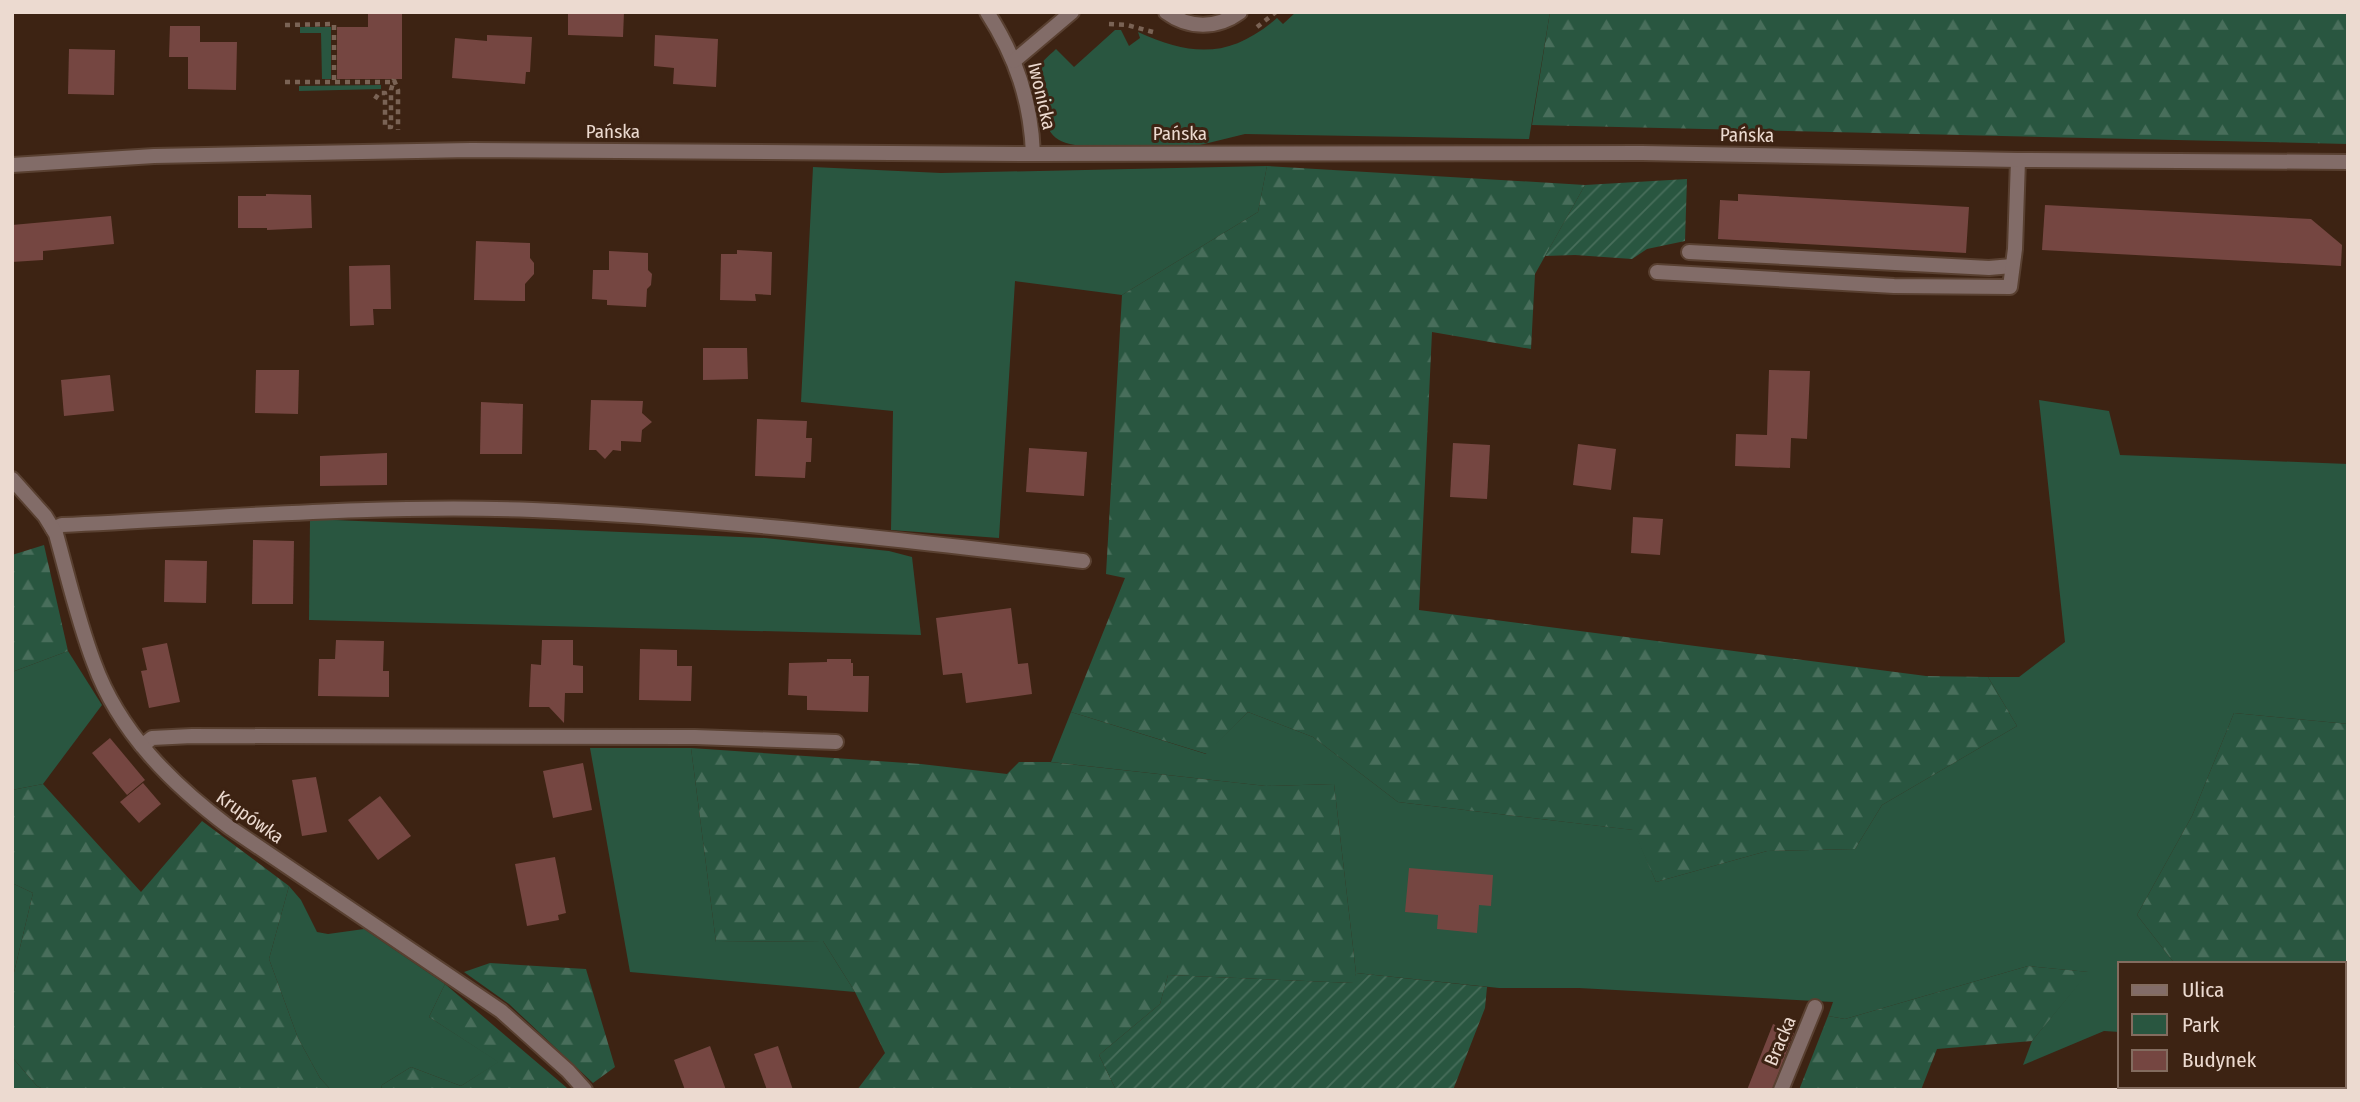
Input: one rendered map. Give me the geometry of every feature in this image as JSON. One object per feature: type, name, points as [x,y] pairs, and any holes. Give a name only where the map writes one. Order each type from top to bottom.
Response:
[{"type":"street","name":"Iwonicka","points":[[987,12],[1023,83],[1031,117],[1033,153]]},
{"type":"street","points":[[1014,61],[1072,12]]},
{"type":"street","points":[[1166,12],[1190,24],[1208,26],[1228,20],[1240,12]]},
{"type":"street","name":"Pańska","points":[[12,165],[154,156],[398,150],[1642,152],[2018,160],[2348,162]]},
{"type":"street","points":[[1657,272],[1894,286],[1979,289],[2010,287],[2015,249],[2018,160]]},
{"type":"street","points":[[1689,252],[1989,268],[2012,266]]},
{"type":"street","name":"Krupówka","points":[[12,479],[45,516],[52,529],[94,666],[118,712],[163,771],[196,803],[229,827],[501,1011],[548,1052],[585,1090]]},
{"type":"street","points":[[52,529],[62,525],[261,514],[417,509],[533,510],[881,538],[1083,561]]},
{"type":"street","points":[[142,746],[152,738],[206,736],[695,737],[836,742]]},
{"type":"street","name":"Bracka","points":[[1781,1090],[1815,1007]]},
{"type":"path","points":[[285,25],[334,24],[334,82]]},
{"type":"path","points":[[285,82],[393,82],[394,79],[398,90],[398,150]]},
{"type":"path","points":[[375,99],[379,93],[385,93],[385,127],[391,127],[393,82]]},
{"type":"green space","points":[[1296,12],[1550,12],[1529,139],[1245,134],[1200,145],[1075,145],[1058,139],[1049,130],[1036,75],[1041,63],[1056,49],[1074,67],[1115,30],[1121,30],[1129,46],[1140,38],[1138,32],[1176,46],[1194,49],[1227,47],[1243,41],[1277,18],[1283,24]]},
{"type":"green space","points":[[1550,12],[2348,12],[2348,144],[1532,125]]},
{"type":"green space","points":[[300,27],[331,27],[331,79],[322,79],[321,33],[300,33]]},
{"type":"green space","points":[[381,85],[381,89],[299,91],[299,86]]},
{"type":"green space","points":[[1267,166],[1258,212],[1122,295],[1015,281],[999,538],[891,530],[893,411],[801,402],[813,167],[941,173]]},
{"type":"green space","points":[[1267,166],[1585,185],[1535,274],[1531,349],[1432,332],[1419,610],[1926,676],[1988,677],[2017,726],[1882,805],[1855,849],[1767,851],[1656,882],[1633,830],[1398,802],[1313,737],[1248,712],[1207,754],[1071,712],[1125,578],[1106,574],[1122,295],[1258,212]]},
{"type":"green space","points":[[1687,179],[1685,241],[1647,249],[1632,259],[1545,256],[1585,185]]},
{"type":"green space","points":[[2039,400],[2109,411],[2120,455],[2348,464],[2348,724],[2234,713],[2192,816],[2137,915],[2173,962],[2118,962],[2118,1032],[2104,1031],[2023,1065],[2032,1041],[2088,972],[2028,966],[1845,1019],[1828,1016],[1833,1002],[1579,988],[1499,988],[1356,973],[1334,784],[1266,786],[1051,762],[1071,712],[1206,754],[1248,712],[1313,737],[1398,802],[1634,830],[1656,882],[1767,851],[1855,849],[1882,805],[2017,726],[1988,677],[2019,677],[2065,642]]},
{"type":"green space","points":[[310,519],[765,538],[889,551],[912,557],[921,635],[309,620]]},
{"type":"green space","points":[[44,545],[68,651],[12,672],[12,555]]},
{"type":"green space","points":[[68,651],[102,705],[43,784],[12,790],[12,672]]},
{"type":"green space","points":[[2234,713],[2348,724],[2348,1090],[2284,1090],[2346,1088],[2346,962],[2173,962],[2137,915],[2192,816]]},
{"type":"green space","points":[[590,748],[691,748],[716,942],[823,941],[855,992],[630,972]]},
{"type":"green space","points":[[691,748],[921,764],[1007,774],[1019,762],[1050,762],[1266,786],[1334,784],[1356,973],[1354,983],[1168,975],[1160,1004],[1099,1055],[1116,1090],[857,1090],[885,1053],[855,992],[823,941],[716,942]]},
{"type":"green space","points":[[43,784],[141,892],[202,821],[289,886],[269,959],[298,1038],[320,1078],[331,1090],[45,1090],[37,1086],[12,1057],[12,981],[33,893],[12,883],[12,790]]},
{"type":"green space","points":[[12,883],[33,893],[12,981]]},
{"type":"green space","points":[[289,886],[301,900],[317,932],[328,934],[364,929],[445,984],[429,1017],[499,1062],[461,1086],[411,1067],[382,1085],[381,1090],[331,1090],[320,1078],[298,1038],[269,959]]},
{"type":"green space","points":[[490,963],[586,969],[615,1067],[593,1083],[509,1004],[464,972]]},
{"type":"green space","points":[[2028,966],[2089,972],[2032,1041],[1937,1049],[1921,1090],[1799,1090],[1828,1016],[1845,1019]]},
{"type":"green space","points":[[1356,973],[1487,987],[1485,1008],[1453,1090],[1116,1090],[1099,1055],[1160,1004],[1168,975],[1353,983]]},
{"type":"green space","points":[[445,984],[570,1090],[381,1090],[382,1085],[411,1067],[461,1086],[498,1062],[429,1017]]},
{"type":"green space","points":[[12,1057],[37,1086],[45,1090],[12,1090]]},
{"type":"building","points":[[368,12],[402,12],[402,79],[337,79],[337,27],[368,27]]},
{"type":"building","points":[[568,12],[624,12],[623,37],[568,35]]},
{"type":"building","points":[[170,26],[200,26],[200,42],[237,42],[236,90],[188,89],[188,57],[169,57]]},
{"type":"building","points":[[487,35],[532,37],[530,72],[526,72],[525,84],[452,78],[455,38],[487,41]]},
{"type":"building","points":[[655,35],[718,39],[716,87],[673,84],[674,68],[654,66]]},
{"type":"building","points":[[69,49],[115,50],[114,95],[68,94]]},
{"type":"building","points":[[1738,194],[1969,207],[1966,253],[1718,239],[1720,200],[1738,201]]},
{"type":"building","points":[[311,195],[312,228],[238,228],[238,196]]},
{"type":"building","points":[[2045,205],[2311,219],[2342,245],[2341,266],[2042,250]]},
{"type":"building","points":[[111,216],[114,244],[43,251],[43,260],[12,262],[12,225]]},
{"type":"building","points":[[476,241],[530,243],[534,274],[525,284],[525,301],[474,300]]},
{"type":"building","points":[[737,250],[772,252],[771,295],[755,294],[756,301],[720,300],[721,254],[737,254]]},
{"type":"building","points":[[609,251],[648,253],[648,270],[652,274],[651,285],[647,289],[646,307],[607,305],[607,300],[592,299],[593,270],[609,270]]},
{"type":"building","points":[[390,265],[391,309],[373,309],[374,325],[350,326],[349,266]]},
{"type":"building","points":[[703,348],[747,348],[748,379],[703,380]]},
{"type":"building","points":[[256,370],[299,370],[298,414],[255,413]]},
{"type":"building","points":[[1769,370],[1810,371],[1807,439],[1791,438],[1790,468],[1735,466],[1736,434],[1767,435]]},
{"type":"building","points":[[110,375],[114,411],[64,416],[61,380]]},
{"type":"building","points":[[591,400],[643,401],[642,413],[652,422],[642,430],[641,442],[621,441],[621,451],[613,450],[605,459],[596,450],[589,450]]},
{"type":"building","points":[[481,402],[523,404],[522,454],[480,454]]},
{"type":"building","points":[[757,419],[807,421],[806,438],[812,438],[811,462],[806,462],[805,478],[755,476]]},
{"type":"building","points":[[1453,443],[1490,445],[1487,499],[1450,497]]},
{"type":"building","points":[[1578,444],[1616,449],[1611,490],[1573,485]]},
{"type":"building","points":[[1029,448],[1087,452],[1084,496],[1026,492]]},
{"type":"building","points":[[387,453],[387,485],[320,486],[320,456]]},
{"type":"building","points":[[1633,517],[1663,519],[1660,555],[1631,553]]},
{"type":"building","points":[[253,540],[294,541],[293,604],[252,604]]},
{"type":"building","points":[[165,560],[207,561],[206,603],[164,602]]},
{"type":"building","points":[[1011,608],[1018,664],[1028,663],[1032,694],[966,703],[962,673],[943,675],[936,618]]},
{"type":"building","points":[[336,640],[384,641],[383,671],[389,671],[389,697],[318,696],[319,659],[335,659]]},
{"type":"building","points":[[542,640],[573,640],[573,665],[583,666],[583,693],[565,693],[564,723],[549,707],[529,707],[531,664],[541,665]]},
{"type":"building","points":[[167,643],[180,702],[149,708],[141,671],[147,670],[142,648]]},
{"type":"building","points":[[640,649],[677,650],[677,666],[692,666],[691,701],[639,700]]},
{"type":"building","points":[[827,659],[851,659],[853,676],[869,676],[868,712],[807,710],[807,696],[788,695],[789,663],[827,662]]},
{"type":"building","points":[[110,738],[145,780],[127,795],[92,753]]},
{"type":"building","points":[[583,763],[592,810],[553,818],[543,771]]},
{"type":"building","points":[[316,777],[327,832],[302,836],[292,780]]},
{"type":"building","points":[[143,783],[161,804],[139,823],[120,802]]},
{"type":"building","points":[[380,796],[411,836],[378,860],[348,820]]},
{"type":"building","points":[[555,857],[566,913],[558,915],[559,920],[527,926],[515,864]]},
{"type":"building","points":[[1409,868],[1493,875],[1491,906],[1479,905],[1477,933],[1437,929],[1438,915],[1405,912]]},
{"type":"building","points":[[1773,1024],[1794,1033],[1772,1090],[1747,1090]]},
{"type":"building","points":[[710,1046],[726,1090],[685,1090],[674,1060]]},
{"type":"building","points":[[778,1046],[793,1090],[767,1090],[754,1054]]}]
